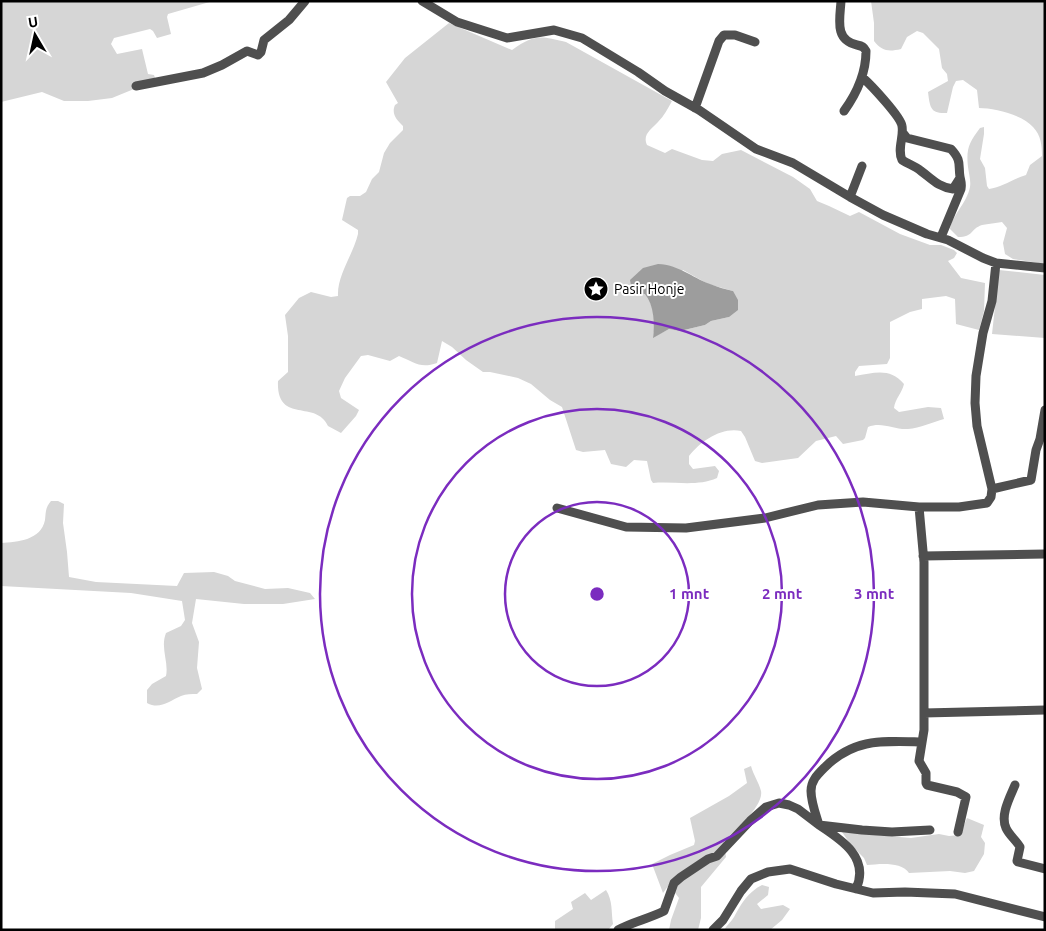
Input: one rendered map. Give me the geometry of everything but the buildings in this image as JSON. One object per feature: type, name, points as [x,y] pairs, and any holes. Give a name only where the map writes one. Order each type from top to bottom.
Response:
[{"type":"street","points":[[136,86],[203,72],[222,65],[247,51],[258,56],[264,40],[289,20],[305,1]]},
{"type":"street","points":[[422,1],[457,22],[507,38],[554,30],[582,38],[638,72],[664,91],[695,108],[756,149],[793,163],[850,198],[883,215],[918,230],[941,237],[996,263],[1045,268]]},
{"type":"street","points":[[841,1],[841,35],[847,42],[863,47],[866,51],[863,78],[844,111]]},
{"type":"street","points":[[695,108],[722,36],[730,34],[755,42]]},
{"type":"street","points":[[863,78],[900,118],[903,133],[900,148],[902,160],[920,169],[940,186],[953,188],[960,178],[961,165],[953,150],[907,138],[903,133]]},
{"type":"street","points":[[850,198],[862,166]]},
{"type":"street","points":[[941,237],[959,196],[963,182],[960,178]]},
{"type":"street","points":[[557,508],[626,528],[686,528],[765,518],[818,505],[863,502],[919,507],[959,507],[987,502],[991,497],[992,489],[977,426],[975,403],[976,376],[992,301],[996,263]]},
{"type":"street","points":[[992,489],[1031,480],[1036,450],[1042,440],[1045,410]]},
{"type":"street","points":[[919,507],[923,556],[924,712],[924,730],[919,761],[926,773],[926,784],[966,796],[958,832]]},
{"type":"street","points":[[923,556],[1045,554]]},
{"type":"street","points":[[924,712],[1045,710]]},
{"type":"street","points":[[819,825],[811,792],[814,779],[846,750],[858,746],[889,742],[922,742]]},
{"type":"street","points":[[1014,785],[1004,823],[1020,847],[1017,861],[1045,869]]},
{"type":"street","points":[[618,930],[631,922],[650,918],[664,911],[674,883],[694,867],[717,856],[750,821],[766,808],[779,803],[789,805],[805,813],[840,839],[854,854],[860,868],[861,879],[856,889]]},
{"type":"street","points":[[819,825],[892,832],[930,830]]},
{"type":"street","points":[[713,930],[723,920],[751,879],[768,872],[790,869],[873,893],[955,894],[1045,917]]},
{"type":"shaded area","points":[[1,1],[213,1],[168,14],[171,34],[157,38],[150,29],[114,38],[111,44],[117,54],[142,49],[148,74],[154,75],[157,84],[134,89],[112,98],[88,101],[64,101],[42,92],[1,102]]},
{"type":"shaded area","points":[[871,1],[1045,1],[1045,264],[1013,259],[1005,254],[1003,243],[1007,228],[1002,222],[982,225],[963,237],[958,237],[950,229],[970,187],[967,160],[968,150],[980,128],[984,127],[980,159],[985,168],[989,189],[1026,175],[1030,165],[1042,156],[1042,148],[1036,130],[1015,116],[992,109],[979,108],[977,90],[963,80],[956,81],[953,87],[947,113],[934,111],[930,106],[928,92],[948,81],[947,74],[942,68],[939,49],[923,33],[917,31],[907,37],[901,49],[889,50],[880,47],[874,41]]},
{"type":"shaded area","points":[[449,23],[512,50],[526,41],[538,38],[550,38],[566,42],[672,101],[647,135],[647,145],[665,153],[672,149],[702,160],[713,161],[722,154],[741,150],[793,177],[810,189],[817,201],[850,216],[859,212],[900,234],[930,245],[941,245],[954,250],[957,253],[954,258],[948,261],[961,278],[985,283],[984,311],[979,330],[956,324],[955,299],[946,296],[922,299],[922,309],[910,312],[890,322],[890,358],[887,364],[859,366],[855,372],[855,376],[881,372],[893,375],[904,384],[894,408],[899,412],[928,407],[941,408],[944,419],[908,429],[873,425],[868,427],[863,440],[843,444],[836,436],[816,441],[798,458],[762,463],[755,461],[741,431],[726,431],[705,440],[689,456],[689,464],[693,469],[715,466],[719,471],[717,478],[693,483],[653,483],[647,461],[634,460],[626,467],[611,464],[605,450],[583,452],[576,450],[562,407],[550,400],[531,384],[518,378],[483,372],[442,341],[437,363],[431,365],[417,364],[399,356],[390,361],[368,355],[361,356],[345,378],[339,391],[341,398],[359,410],[341,433],[328,426],[322,418],[315,414],[298,410],[283,403],[279,394],[278,381],[288,372],[288,336],[285,315],[299,298],[311,292],[331,297],[338,296],[340,280],[358,234],[358,230],[342,220],[347,198],[350,196],[360,196],[366,192],[372,179],[379,172],[384,153],[390,143],[403,130],[403,126],[394,114],[395,105],[398,103],[386,82],[405,58]],"holes":[[[683,270],[708,284],[733,291],[729,317],[680,331],[669,329],[653,337],[654,315],[646,294]]]},
{"type":"shaded area","points":[[658,264],[679,269],[703,281],[733,291],[738,300],[738,310],[729,317],[711,321],[705,325],[680,331],[669,329],[653,338],[654,321],[648,298],[645,294],[632,291],[630,280],[643,268]]},
{"type":"shaded area","points":[[999,270],[1045,275],[1045,338],[992,334]]},
{"type":"shaded area","points":[[51,501],[58,501],[64,504],[63,523],[69,577],[96,582],[177,586],[184,573],[214,572],[228,576],[235,581],[265,589],[288,588],[310,593],[315,599],[283,604],[244,604],[196,599],[192,623],[199,642],[197,668],[202,689],[197,694],[183,695],[160,705],[152,705],[147,703],[147,690],[152,684],[166,676],[164,639],[166,633],[181,626],[185,620],[182,601],[131,593],[1,586],[1,543],[28,539],[39,532],[43,527],[47,508]]},
{"type":"shaded area","points":[[751,766],[761,791],[761,797],[753,811],[724,841],[726,857],[701,887],[701,918],[698,930],[669,930],[679,898],[669,885],[663,893],[652,864],[694,845],[695,841],[690,818],[729,796],[747,783],[744,769]]},
{"type":"shaded area","points":[[967,818],[984,825],[981,837],[985,843],[984,854],[974,871],[965,873],[950,871],[909,873],[895,865],[867,865],[864,858],[851,845],[842,832],[911,838],[939,834],[949,836],[960,835]]},
{"type":"shaded area","points":[[762,885],[769,887],[768,895],[757,904],[761,909],[783,905],[790,909],[782,920],[770,930],[724,930],[745,899]]},
{"type":"shaded area","points":[[606,890],[611,902],[613,924],[608,930],[555,930],[555,921],[573,909],[571,902],[585,893],[591,900]]},
{"type":"place","name":"Pasir Honje","points":[[596,289]]}]
